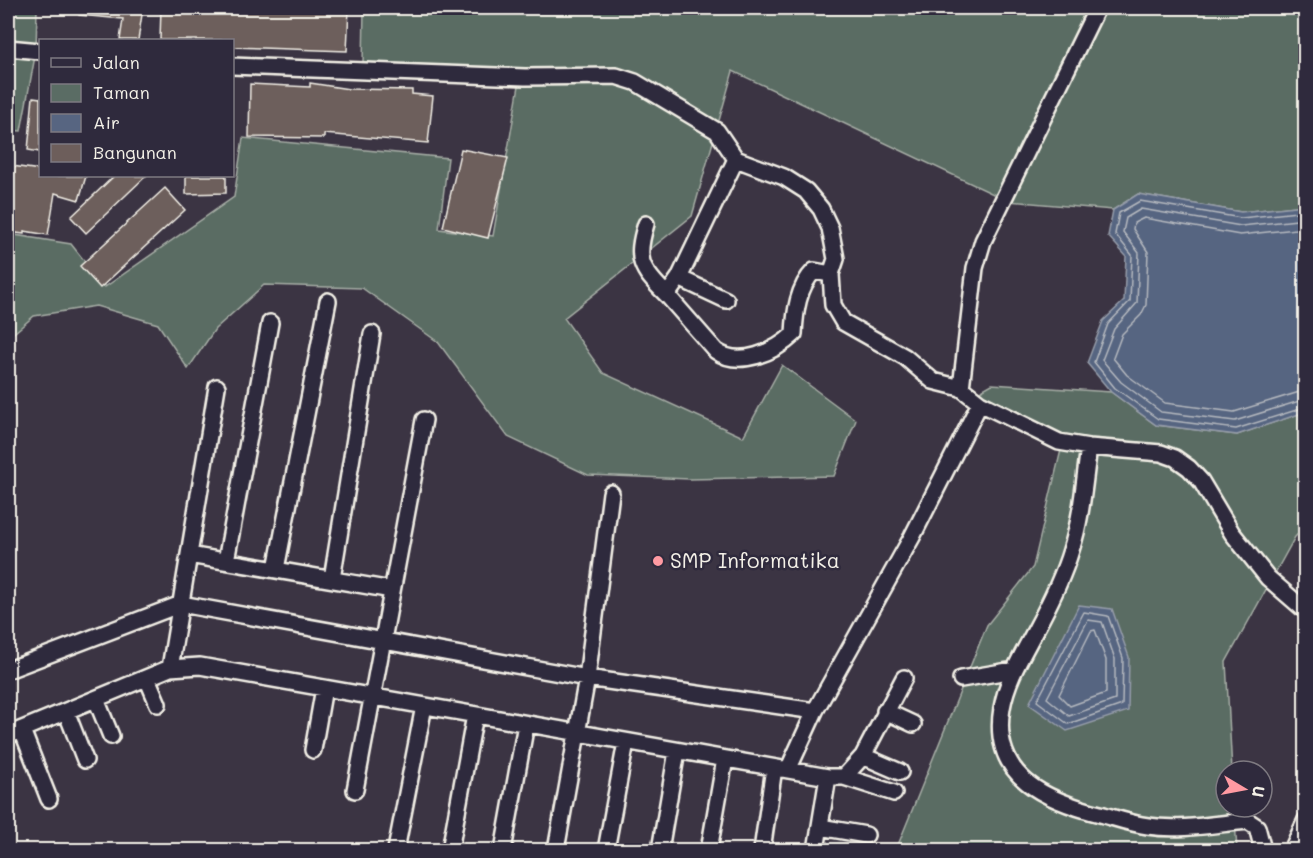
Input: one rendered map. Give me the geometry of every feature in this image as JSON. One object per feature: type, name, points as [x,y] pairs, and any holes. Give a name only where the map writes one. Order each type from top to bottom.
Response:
[{"type":"street","points":[[961,388],[975,268],[983,241],[1097,8]]},
{"type":"street","points":[[8,48],[39,51]]},
{"type":"street","points":[[234,66],[525,77],[616,76],[661,96],[717,131],[736,159],[784,177],[806,190],[821,209],[830,228],[836,259],[831,274],[833,304],[843,322],[905,357],[933,381],[961,388],[980,403],[1059,442],[1161,453],[1189,468],[1201,481],[1232,533],[1269,578],[1305,611]]},
{"type":"street","points":[[667,295],[679,278],[736,159]]},
{"type":"street","points":[[646,224],[639,247],[645,271],[716,351],[724,357],[746,358],[787,341],[794,334],[795,310],[807,278],[814,271],[831,274]]},
{"type":"street","points":[[679,278],[726,300]]},
{"type":"street","points":[[276,569],[328,301]]},
{"type":"street","points":[[226,561],[270,323]]},
{"type":"street","points":[[332,579],[372,334]]},
{"type":"street","points":[[170,668],[217,387]]},
{"type":"street","points":[[762,850],[781,769],[912,537],[980,403]]},
{"type":"street","points":[[355,790],[424,420]]},
{"type":"street","points":[[1089,447],[1079,518],[1071,551],[1038,627],[1014,670],[1002,707],[1000,739],[1006,759],[1016,772],[1044,795],[1069,806],[1148,826],[1183,827],[1248,821],[1257,827],[1263,850]]},
{"type":"street","points":[[556,850],[575,733],[587,678],[611,493]]},
{"type":"street","points":[[189,555],[392,590]]},
{"type":"street","points":[[8,669],[181,604],[587,678],[815,711]]},
{"type":"street","points":[[49,799],[15,733],[170,668],[200,666],[781,769],[828,777],[844,777],[894,793]]},
{"type":"street","points":[[961,679],[1014,670]]},
{"type":"street","points":[[147,678],[158,704]]},
{"type":"street","points":[[844,777],[863,756],[904,678]]},
{"type":"street","points":[[313,750],[324,688]]},
{"type":"street","points":[[96,699],[111,736]]},
{"type":"street","points":[[396,850],[424,706]]},
{"type":"street","points":[[66,711],[85,760]]},
{"type":"street","points":[[885,711],[913,724]]},
{"type":"street","points":[[450,850],[476,715]]},
{"type":"street","points":[[503,850],[525,724]]},
{"type":"street","points":[[606,850],[626,742]]},
{"type":"street","points":[[660,850],[677,751]]},
{"type":"street","points":[[863,756],[900,772]]},
{"type":"street","points":[[709,850],[725,759]]},
{"type":"street","points":[[816,850],[828,777]]},
{"type":"street","points":[[1292,850],[1305,820]]},
{"type":"street","points":[[820,827],[866,835]]},
{"type":"green space","points":[[8,8],[37,8],[36,51],[21,131],[8,130]]},
{"type":"green space","points":[[364,8],[1305,8],[1305,205],[1241,212],[1138,194],[1113,210],[1008,201],[733,71],[692,216],[564,318],[603,373],[743,437],[782,365],[856,420],[834,476],[690,479],[588,475],[508,437],[438,342],[362,288],[264,285],[215,329],[188,369],[158,324],[96,306],[34,316],[8,338],[8,234],[71,244],[105,287],[234,197],[243,138],[448,158],[439,229],[493,236],[521,74],[363,65]]},
{"type":"green space","points":[[992,384],[1111,392],[1156,425],[1237,435],[1305,412],[1305,527],[1295,537],[1226,662],[1231,759],[1214,759],[1214,819],[1235,819],[1237,850],[896,850],[987,625],[1033,567],[1061,450],[966,399]]},
{"type":"water","points":[[1138,194],[1241,212],[1305,205],[1305,412],[1237,435],[1156,425],[1111,392],[1087,363],[1103,321],[1124,301],[1126,256],[1108,236],[1113,210]]},
{"type":"water","points":[[1079,605],[1112,609],[1129,657],[1128,711],[1067,731],[1029,704]]},
{"type":"building","points":[[80,8],[143,8],[138,39],[120,39],[123,19],[79,15]]},
{"type":"building","points":[[161,8],[349,8],[347,51],[234,47],[234,39],[160,39]]},
{"type":"building","points":[[310,83],[349,89],[412,90],[412,94],[433,96],[428,143],[324,134],[324,138],[249,137],[250,84],[310,87]]},
{"type":"building","points":[[33,97],[39,98],[39,152],[28,150]]},
{"type":"building","points":[[461,149],[508,158],[488,238],[443,227]]},
{"type":"building","points":[[12,166],[39,170],[39,177],[86,177],[79,200],[55,193],[48,235],[24,231],[24,234],[8,232]]},
{"type":"building","points":[[113,177],[145,177],[86,233],[71,217]]},
{"type":"building","points":[[186,177],[226,177],[226,193],[186,194]]},
{"type":"building","points":[[165,188],[185,210],[100,288],[80,266]]},
{"type":"place","name":"SMP Informatika","points":[[658,561]]}]
